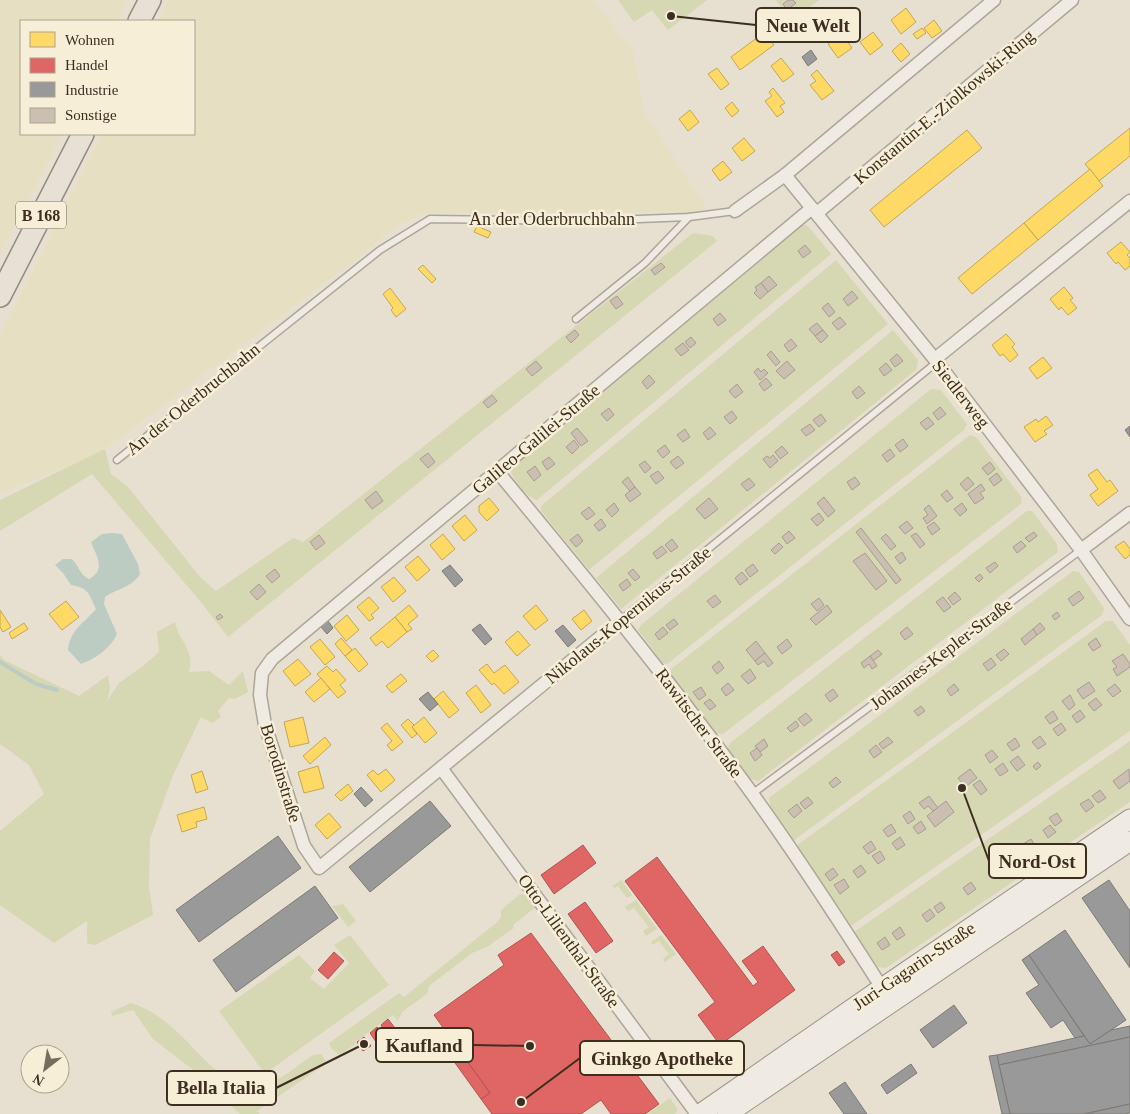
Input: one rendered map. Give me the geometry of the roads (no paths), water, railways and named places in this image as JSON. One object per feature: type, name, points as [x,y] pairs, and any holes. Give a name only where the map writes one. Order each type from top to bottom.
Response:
[{"type":"main road","points":[[140,20],[150,0]]},
{"type":"main road","name":"B 168","points":[[0,296],[82,135]]},
{"type":"street","name":"An der Oderbruchbahn","points":[[735,211],[785,175],[994,0]]},
{"type":"street","name":"Konstantin-E.-Ziolkowski-Ring","points":[[814,211],[1072,0]]},
{"type":"street","name":"Siedlerweg","points":[[785,175],[936,361],[1082,550],[1130,619]]},
{"type":"street","points":[[936,361],[1130,201]]},
{"type":"street","name":"Galileo-Galilei-Straße","points":[[262,673],[272,659],[814,211]]},
{"type":"street","name":"Rawitscher Straße","points":[[498,471],[620,621],[752,794],[882,988]]},
{"type":"street","name":"Johannes-Kepler-Straße","points":[[1082,550],[1130,513]]},
{"type":"street","name":"Nikolaus-Kopernikus-Straße","points":[[319,868],[620,621]]},
{"type":"street","name":"Borodinstraße","points":[[262,673],[260,695],[265,725],[304,846],[319,868]]},
{"type":"street","name":"Otto-Lilienthal-Straße","points":[[441,768],[698,1114]]},
{"type":"street","name":"Juri-Gagarin-Straße","points":[[698,1114],[1130,819]]},
{"type":"street","name":"Juri-Gagarin-Straße","points":[[727,1114],[1130,841]]},
{"type":"lane","name":"An der Oderbruchbahn","points":[[117,460],[380,250],[430,219],[589,221],[688,217],[735,211]]},
{"type":"lane","points":[[576,320],[645,263],[688,217]]},
{"type":"lane","name":"Nikolaus-Kopernikus-Straße","points":[[620,621],[936,361]]},
{"type":"lane","name":"Johannes-Kepler-Straße","points":[[752,794],[1082,550]]},
{"type":"waterway","points":[[0,662],[36,684],[57,690]]},
{"type":"place","name":"Neue Welt","points":[[671,16]]},
{"type":"place","name":"Nord-Ost","points":[[962,788]]},
{"type":"place","name":"Bella Italia","points":[[364,1044]]},
{"type":"place","name":"Kaufland","points":[[530,1046]]},
{"type":"place","name":"Ginkgo Apotheke","points":[[521,1102]]}]
